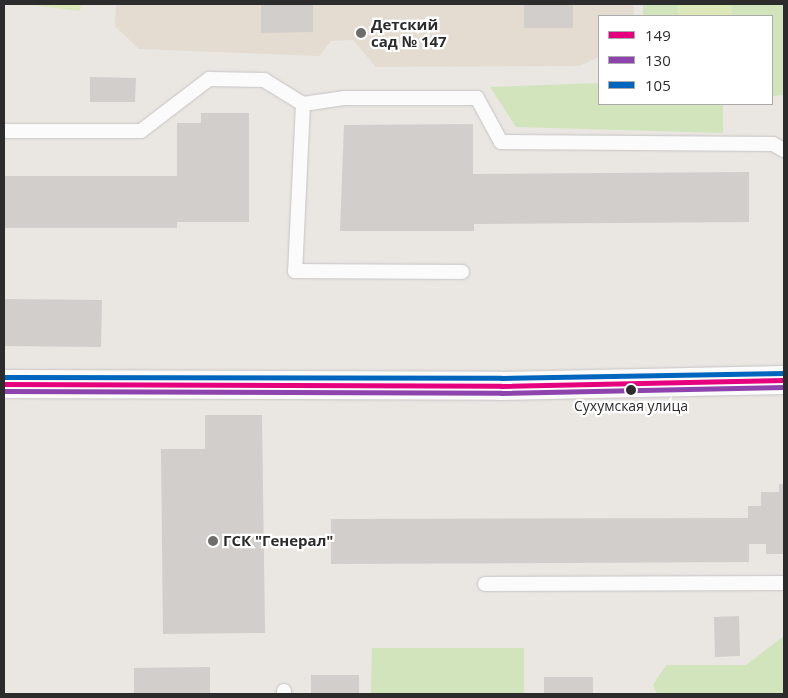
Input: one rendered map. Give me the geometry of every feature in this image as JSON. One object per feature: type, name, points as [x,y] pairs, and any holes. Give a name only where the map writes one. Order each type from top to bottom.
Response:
[{"type":"main road","points":[[4,384],[501,386],[784,380]]},
{"type":"lane","points":[[4,131],[142,131],[209,79],[264,80],[303,104],[344,98],[476,98],[501,142],[773,144],[784,150]]},
{"type":"lane","points":[[303,104],[295,271],[462,272]]},
{"type":"lane","points":[[485,584],[784,582]]},
{"type":"shaded area","name":"Детский сад № 147","points":[[116,4],[633,4],[634,15],[598,15],[598,57],[579,66],[376,67],[353,40],[331,41],[319,56],[139,49],[115,26]]},
{"type":"green space","points":[[24,4],[81,4],[80,11]]},
{"type":"green space","points":[[643,4],[784,4],[784,95],[773,96],[773,15],[643,15]]},
{"type":"green space","points":[[677,4],[732,4],[732,15],[678,15]]},
{"type":"green space","points":[[598,83],[598,105],[723,105],[723,133],[516,127],[490,87]]},
{"type":"green space","points":[[784,636],[784,694],[657,694],[653,685],[666,665],[746,665]]},
{"type":"green space","points":[[372,648],[524,648],[524,694],[371,694]]},
{"type":"building","points":[[261,4],[313,4],[313,32],[261,33]]},
{"type":"building","points":[[524,4],[573,4],[573,28],[524,28]]},
{"type":"building","points":[[90,77],[136,78],[135,102],[90,102]]},
{"type":"building","points":[[201,113],[249,113],[249,222],[177,222],[177,228],[4,228],[4,176],[177,176],[177,123],[201,123]]},
{"type":"building","points":[[473,124],[473,174],[749,172],[749,222],[474,224],[474,231],[340,231],[344,125]]},
{"type":"building","points":[[4,299],[102,300],[101,347],[4,346]]},
{"type":"building","name":"ГСК \"Генерал\"","points":[[205,415],[262,415],[265,633],[163,634],[161,449],[205,449]]},
{"type":"building","points":[[779,484],[784,484],[784,554],[766,554],[766,544],[749,544],[749,562],[331,564],[331,519],[748,518],[748,506],[761,506],[761,492],[779,492]]},
{"type":"building","points":[[739,616],[740,656],[715,657],[714,617]]},
{"type":"building","points":[[210,667],[210,694],[134,694],[134,668]]},
{"type":"building","points":[[311,675],[359,675],[359,694],[311,694]]},
{"type":"building","points":[[544,677],[593,677],[593,694],[544,694]]},
{"type":"transit line","name":"105","points":[[4,377],[501,378],[784,373]]},
{"type":"transit line","name":"149","points":[[4,384],[501,386],[784,380]]},
{"type":"transit line","name":"130","points":[[4,391],[501,393],[784,387]]},
{"type":"place","name":"Детский сад № 147","points":[[361,33]]},
{"type":"place","name":"Сухумская улица","points":[[631,390]]},
{"type":"place","name":"ГСК \"Генерал\"","points":[[213,541]]}]
